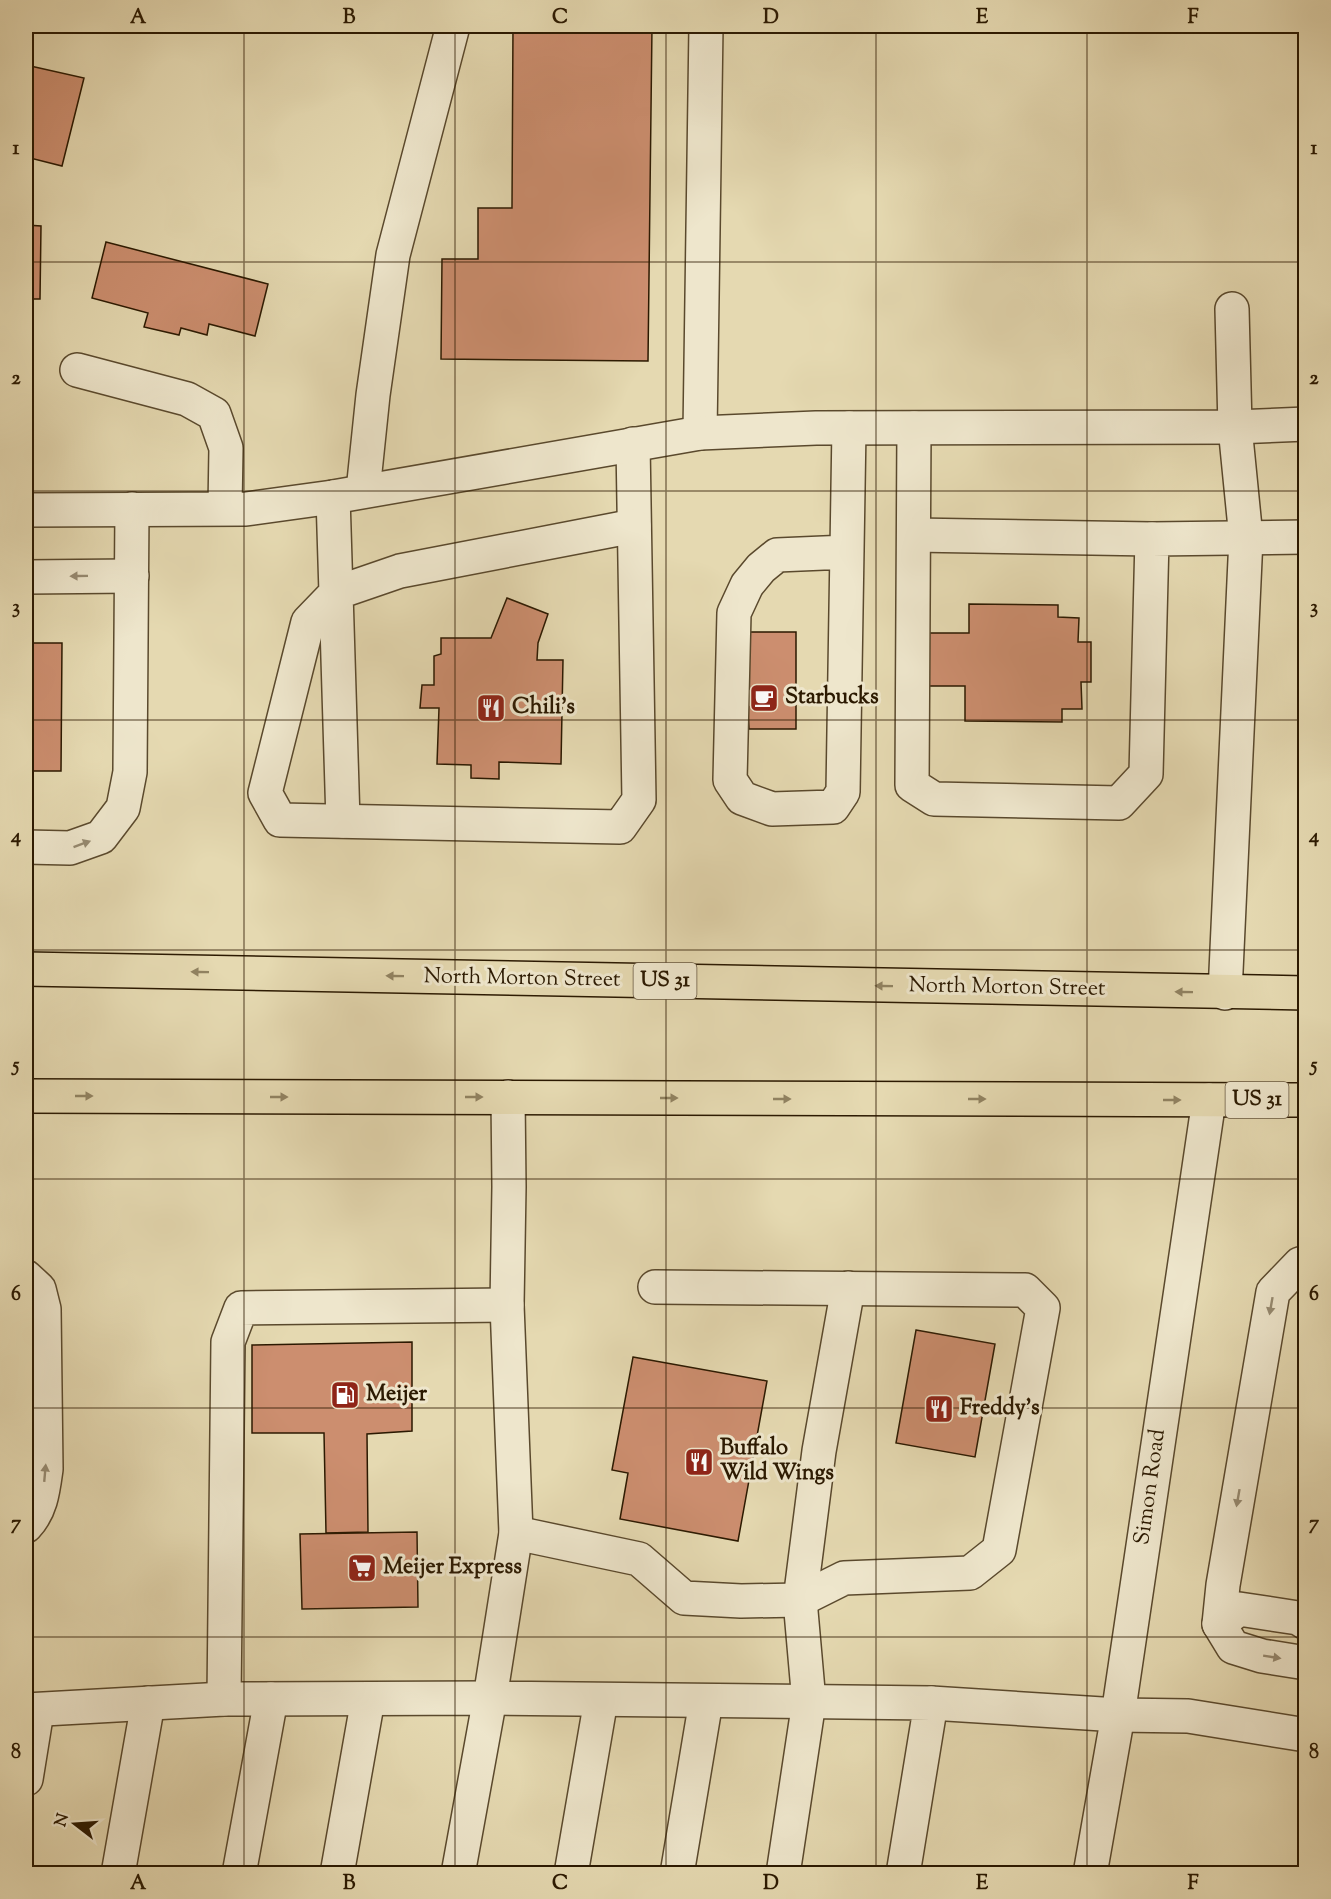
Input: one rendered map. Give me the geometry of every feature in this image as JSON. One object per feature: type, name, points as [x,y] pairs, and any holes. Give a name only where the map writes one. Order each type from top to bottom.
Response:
[{"type":"main road","name":"North Morton Street","points":[[26,969],[1305,993]]},
{"type":"main road","name":"US 31","points":[[26,1096],[1305,1100]]},
{"type":"street","points":[[342,821],[336,593],[348,494],[373,395],[393,255],[453,26]]},
{"type":"street","points":[[700,433],[706,26]]},
{"type":"street","points":[[1225,993],[1246,538],[1235,427],[1232,309]]},
{"type":"street","points":[[77,370],[187,399],[214,414],[226,448],[225,508]]},
{"type":"street","points":[[26,510],[246,508],[348,494],[700,433],[849,428],[1235,427],[1305,424]]},
{"type":"street","points":[[847,552],[777,555],[761,568],[747,585],[734,613],[730,780],[742,798],[772,809],[833,807],[843,792],[847,552],[849,428]]},
{"type":"street","points":[[914,428],[912,785],[934,799],[1119,803],[1146,774],[1152,539]]},
{"type":"street","points":[[633,444],[639,800],[620,827],[280,820],[265,794],[308,622],[336,593],[400,572],[634,526]]},
{"type":"street","points":[[26,847],[70,848],[101,837],[123,808],[130,772],[132,509]]},
{"type":"street","points":[[914,535],[1152,539],[1305,537]]},
{"type":"street","points":[[26,577],[132,576]]},
{"type":"street","points":[[458,1874],[490,1698],[516,1533],[507,1305],[508,1098]]},
{"type":"street","name":"Simon Road","points":[[1090,1874],[1118,1715],[1209,1100]]},
{"type":"street","points":[[1305,1264],[1300,1264],[1274,1292],[1223,1585],[1219,1624],[1233,1647],[1262,1656],[1305,1663]]},
{"type":"street","points":[[26,1277],[39,1289],[44,1309],[46,1469],[38,1511],[26,1526]]},
{"type":"street","points":[[516,1533],[639,1559],[684,1598],[741,1601],[800,1600],[844,1578],[970,1573],[999,1550],[1043,1308],[1025,1290],[655,1287]]},
{"type":"street","points":[[783,1874],[809,1702],[800,1600],[819,1450],[848,1288]]},
{"type":"street","points":[[224,1699],[228,1342],[242,1308],[507,1305]]},
{"type":"street","points":[[1219,1624],[1239,1609],[1298,1618],[1305,1623]]},
{"type":"street","points":[[1219,1624],[1305,1640]]},
{"type":"street","points":[[26,1779],[31,1711],[224,1699],[490,1698],[931,1703],[1118,1715],[1188,1716],[1305,1735]]},
{"type":"street","points":[[239,1874],[271,1699]]},
{"type":"street","points":[[337,1874],[368,1699]]},
{"type":"street","points":[[571,1874],[602,1700]]},
{"type":"street","points":[[677,1874],[706,1701]]},
{"type":"street","points":[[118,1874],[148,1703]]},
{"type":"street","points":[[903,1874],[931,1703]]},
{"type":"building","points":[[513,26],[652,26],[648,361],[441,359],[442,259],[478,259],[478,208],[512,208]]},
{"type":"building","points":[[26,65],[84,78],[62,166],[26,157]]},
{"type":"building","points":[[26,225],[41,226],[40,299],[26,299]]},
{"type":"building","points":[[106,242],[268,284],[255,336],[209,324],[207,335],[181,328],[179,335],[144,327],[148,313],[92,298]]},
{"type":"building","points":[[507,598],[548,614],[538,643],[537,660],[563,660],[561,764],[499,762],[499,779],[471,778],[471,765],[437,764],[439,708],[420,708],[422,685],[434,685],[434,656],[441,654],[441,638],[491,638]]},
{"type":"building","points":[[969,604],[1058,605],[1058,617],[1079,618],[1078,642],[1091,642],[1091,682],[1081,682],[1082,709],[1062,709],[1062,722],[965,721],[965,686],[923,686],[923,633],[969,633]]},
{"type":"building","points":[[748,632],[796,632],[796,729],[749,729],[748,715],[740,714]]},
{"type":"building","points":[[26,643],[62,643],[61,771],[26,771]]},
{"type":"building","points":[[916,1330],[995,1344],[975,1457],[896,1443]]},
{"type":"building","points":[[412,1342],[412,1431],[367,1434],[368,1532],[326,1533],[324,1433],[252,1433],[252,1345]]},
{"type":"building","points":[[31,1344],[34,1437],[26,1437],[26,1345]]},
{"type":"building","points":[[633,1357],[767,1381],[738,1541],[620,1519],[628,1473],[612,1470]]},
{"type":"building","points":[[417,1532],[418,1607],[302,1609],[300,1534]]},
{"type":"place","name":"Starbucks","points":[[764,698]]},
{"type":"place","name":"Chili's","points":[[491,708]]},
{"type":"place","name":"Meijer","points":[[345,1395]]},
{"type":"place","name":"Freddy's","points":[[939,1409]]},
{"type":"place","name":"Buffalo Wild Wings","points":[[699,1462]]},
{"type":"place","name":"Meijer Express","points":[[362,1568]]}]
